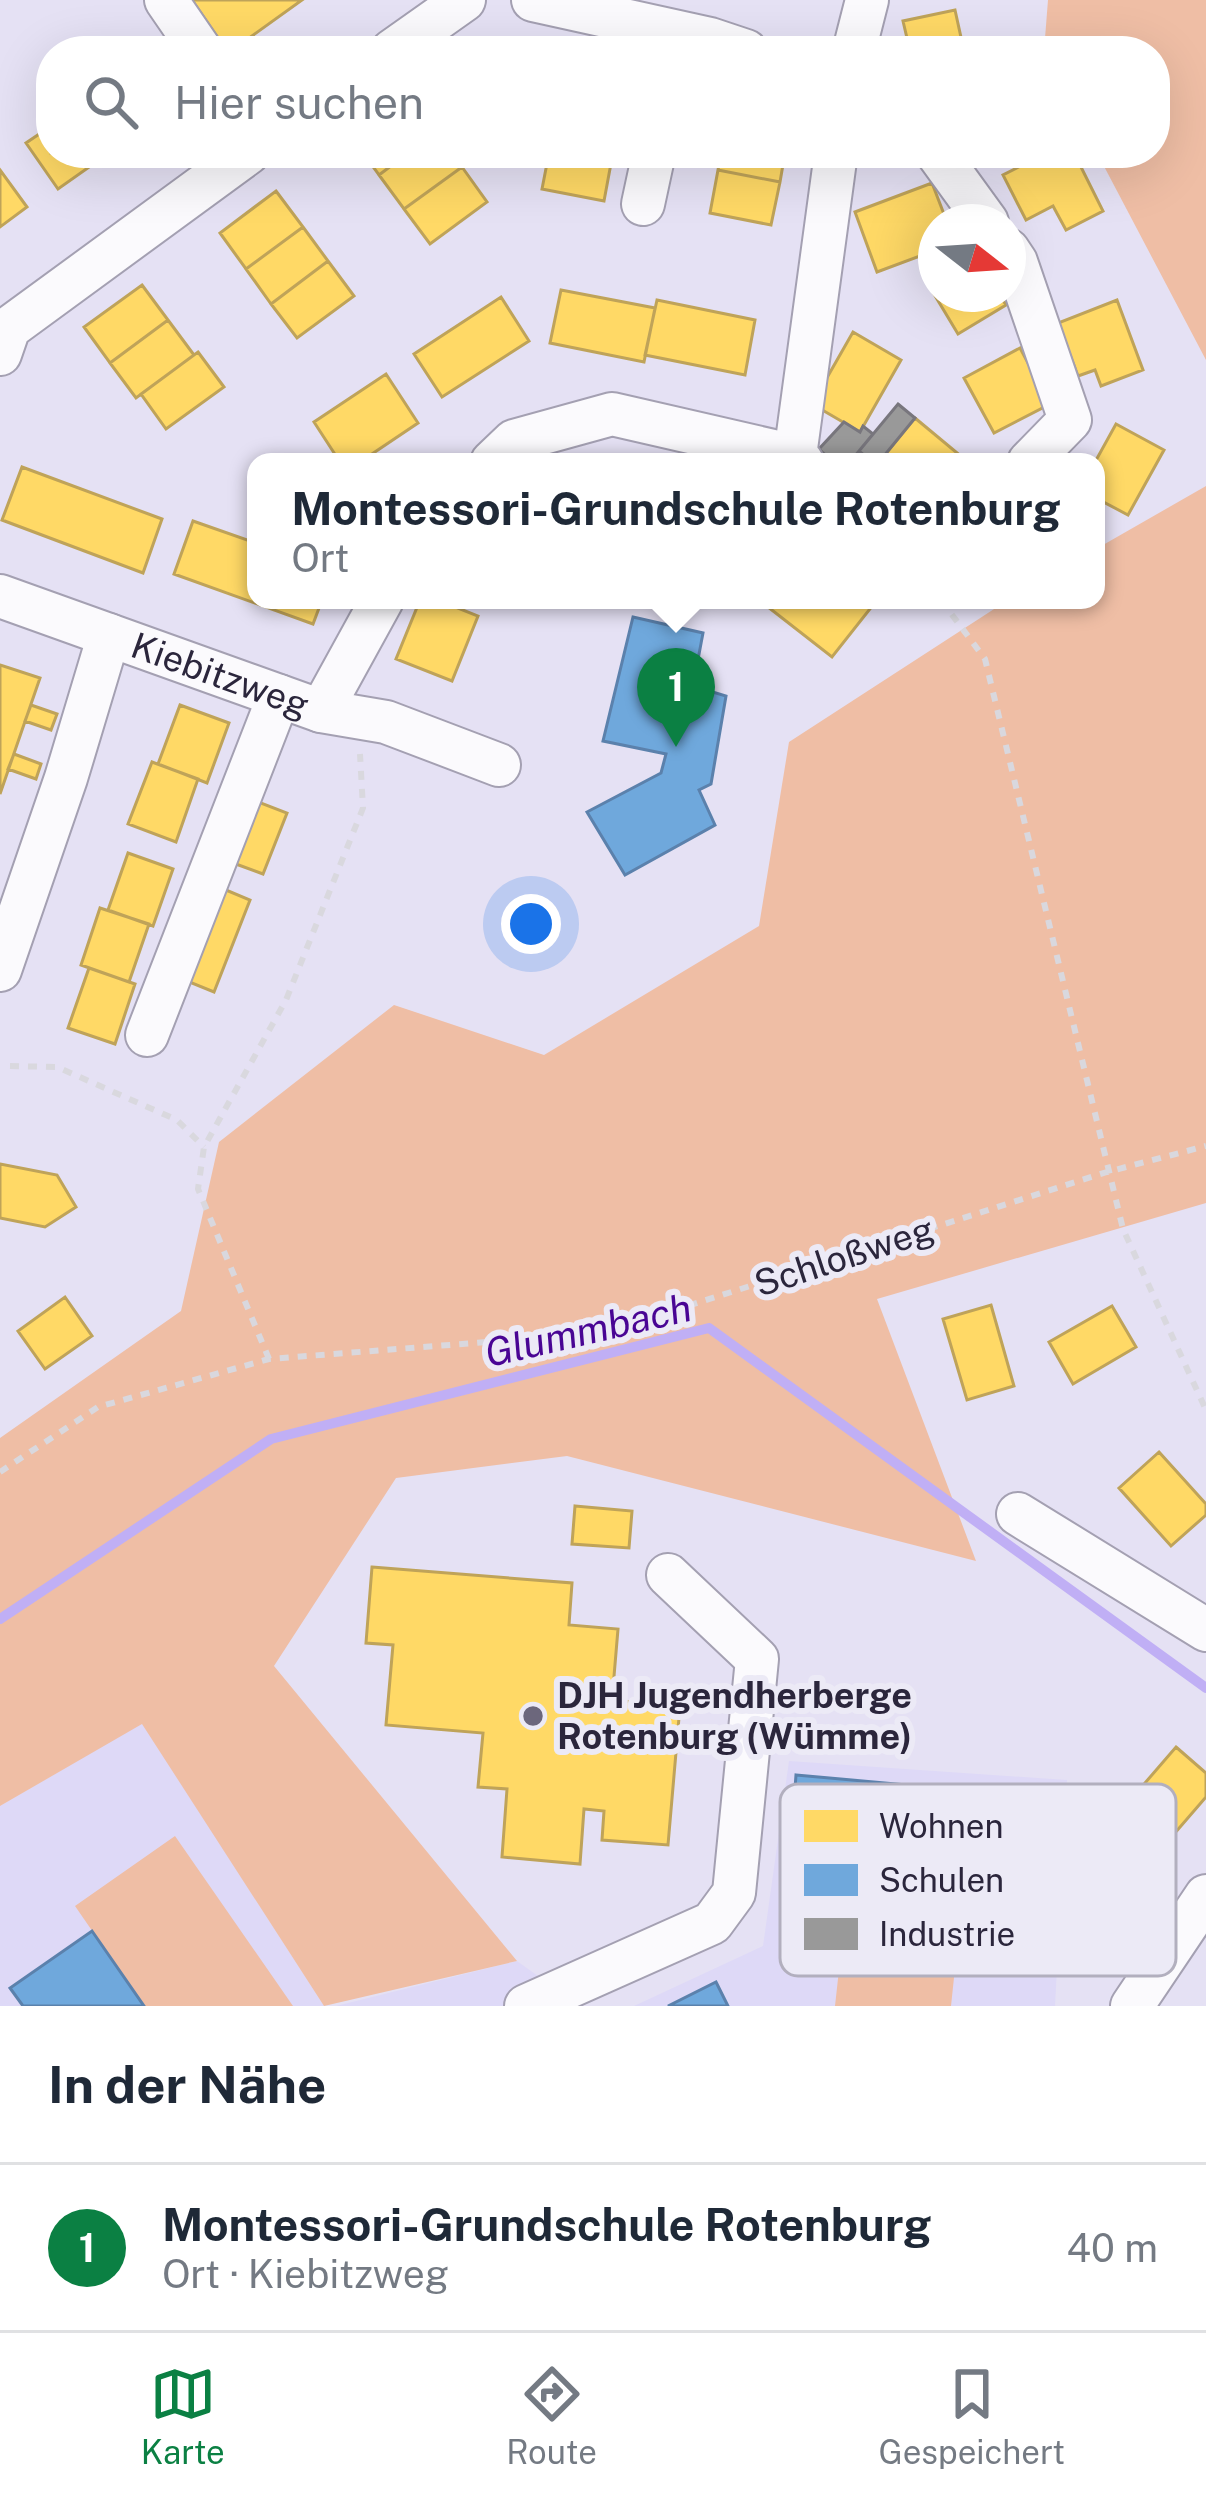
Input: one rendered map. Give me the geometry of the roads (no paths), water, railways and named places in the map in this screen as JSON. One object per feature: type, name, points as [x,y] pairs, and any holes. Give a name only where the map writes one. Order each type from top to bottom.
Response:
[{"type":"street","points":[[166,0],[191,36]]},
{"type":"street","points":[[413,36],[464,0]]},
{"type":"street","points":[[533,0],[656,36]]},
{"type":"street","points":[[858,36],[867,0]]},
{"type":"street","points":[[0,354],[9,328],[228,168]]},
{"type":"street","points":[[643,204],[651,168]]},
{"type":"street","points":[[800,453],[834,168]]},
{"type":"street","points":[[948,168],[974,204]]},
{"type":"street","points":[[1026,291],[1070,420],[1038,453]]},
{"type":"street","points":[[501,453],[514,441],[612,414],[774,453]]},
{"type":"street","name":"Kiebitzweg","points":[[0,596],[321,711],[377,609]]},
{"type":"street","points":[[0,970],[109,635]]},
{"type":"street","points":[[147,1035],[279,696]]},
{"type":"street","points":[[321,711],[386,722],[499,765]]},
{"type":"street","points":[[1018,1514],[1206,1630]]},
{"type":"street","points":[[526,2006],[712,1923],[734,1893],[758,1659],[668,1575]]},
{"type":"street","points":[[1176,1941],[1206,1897]]},
{"type":"street","points":[[1132,2006],[1152,1976]]},
{"type":"waterway","name":"Glummbach","points":[[0,1619],[271,1439],[709,1328],[1206,1688]]},
{"type":"place","name":"Montessori-Grundschule Rotenburg","points":[[676,747]]},
{"type":"place","name":"DJH Jugendherberge Rotenburg (Wümme)","points":[[533,1716]]}]
